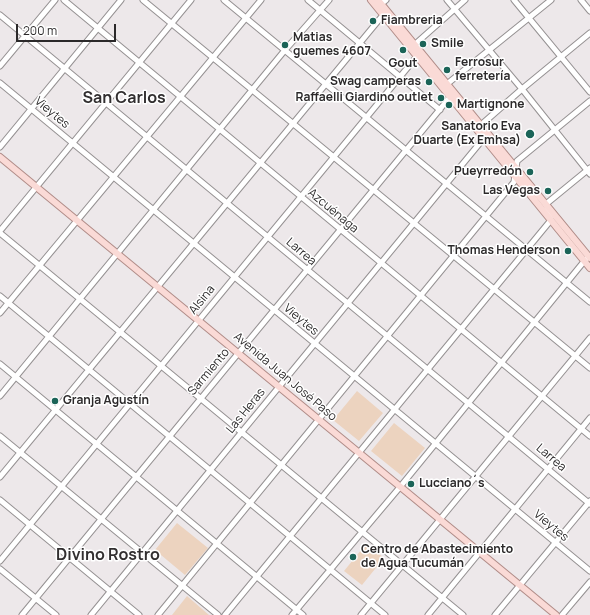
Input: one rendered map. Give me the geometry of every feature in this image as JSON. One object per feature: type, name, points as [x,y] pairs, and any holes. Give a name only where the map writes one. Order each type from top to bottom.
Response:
[{"type":"main road","points":[[371,0],[383,15],[413,46]]},
{"type":"main road","points":[[382,1],[450,97],[551,220],[588,258]]},
{"type":"main road","points":[[419,54],[448,84],[516,168],[548,203],[588,258],[590,268]]},
{"type":"main road","name":"Avenida Juan José Paso","points":[[0,156],[556,615]]},
{"type":"street","points":[[0,66],[56,0]]},
{"type":"street","name":"Azcuénaga","points":[[64,0],[590,436]]},
{"type":"street","points":[[0,147],[121,0]]},
{"type":"street","points":[[143,0],[590,368]]},
{"type":"street","points":[[191,0],[0,232],[241,432],[282,464],[321,499],[462,615]]},
{"type":"street","points":[[224,0],[487,215],[590,302]]},
{"type":"street","points":[[0,313],[77,220],[148,138],[261,0]]},
{"type":"street","points":[[308,0],[440,110]]},
{"type":"street","points":[[0,396],[285,50],[329,0]]},
{"type":"street","points":[[225,615],[551,220],[548,203],[589,171],[447,0]]},
{"type":"street","points":[[413,46],[465,0]]},
{"type":"street","points":[[514,0],[590,92]]},
{"type":"street","points":[[450,97],[448,84],[551,0]]},
{"type":"street","points":[[590,0],[583,2],[590,10]]},
{"type":"street","points":[[0,477],[325,83],[383,15],[382,1]]},
{"type":"street","name":"Larrea","points":[[0,15],[428,370],[590,502]]},
{"type":"street","points":[[484,138],[481,125],[590,33]]},
{"type":"street","name":"Alsina","points":[[0,561],[162,366],[366,116],[419,54]]},
{"type":"street","name":"Vieytes","points":[[0,83],[590,571]]},
{"type":"street","name":"Sarmiento","points":[[22,615],[450,97]]},
{"type":"street","points":[[158,615],[514,182],[517,161],[590,101]]},
{"type":"street","name":"Las Heras","points":[[91,615],[484,138]]},
{"type":"street","points":[[292,615],[329,569],[400,487],[501,362],[588,258]]},
{"type":"street","points":[[0,296],[385,615]]},
{"type":"street","points":[[361,615],[590,338]]},
{"type":"street","points":[[0,364],[303,615]]},
{"type":"street","points":[[428,615],[590,418]]},
{"type":"street","points":[[0,436],[218,615]]},
{"type":"street","points":[[0,500],[139,615]]},
{"type":"street","points":[[495,615],[590,502]]},
{"type":"street","points":[[0,569],[56,615]]},
{"type":"street","points":[[562,615],[590,582]]},
{"type":"shaded area","points":[[357,391],[383,413],[359,441],[333,420]]},
{"type":"shaded area","points":[[394,423],[425,448],[402,476],[371,451]]},
{"type":"shaded area","points":[[177,523],[208,548],[185,575],[155,550]]},
{"type":"shaded area","points":[[366,544],[384,558],[362,585],[344,571]]},
{"type":"shaded area","points":[[187,596],[209,615],[172,615]]},
{"type":"place","name":"Fiambreria","points":[[373,21]]},
{"type":"place","name":"Smile","points":[[423,44]]},
{"type":"place","name":"Matias guemes 4607","points":[[285,45]]},
{"type":"place","name":"Gout","points":[[403,50]]},
{"type":"place","name":"Ferrosur ferretería","points":[[447,70]]},
{"type":"place","name":"Swag camperas","points":[[429,82]]},
{"type":"place","name":"Raffaelli Giardino outlet","points":[[441,98]]},
{"type":"place","name":"Martignone","points":[[449,105]]},
{"type":"place","name":"Sanatorio Eva Duarte (Ex Emhsa)","points":[[530,134]]},
{"type":"place","name":"Pueyrredón","points":[[530,172]]},
{"type":"place","name":"Las Vegas","points":[[548,191]]},
{"type":"place","name":"Thomas Henderson","points":[[568,251]]},
{"type":"place","name":"Granja Agustín","points":[[55,401]]},
{"type":"place","name":"Lucciano´s","points":[[411,484]]},
{"type":"place","name":"Centro de Abastecimiento de Agua Tucumán","points":[[353,557]]},
{"type":"district","name":"San Carlos","points":[[124,99]]},
{"type":"district","name":"Divino Rostro","points":[[108,556]]}]
